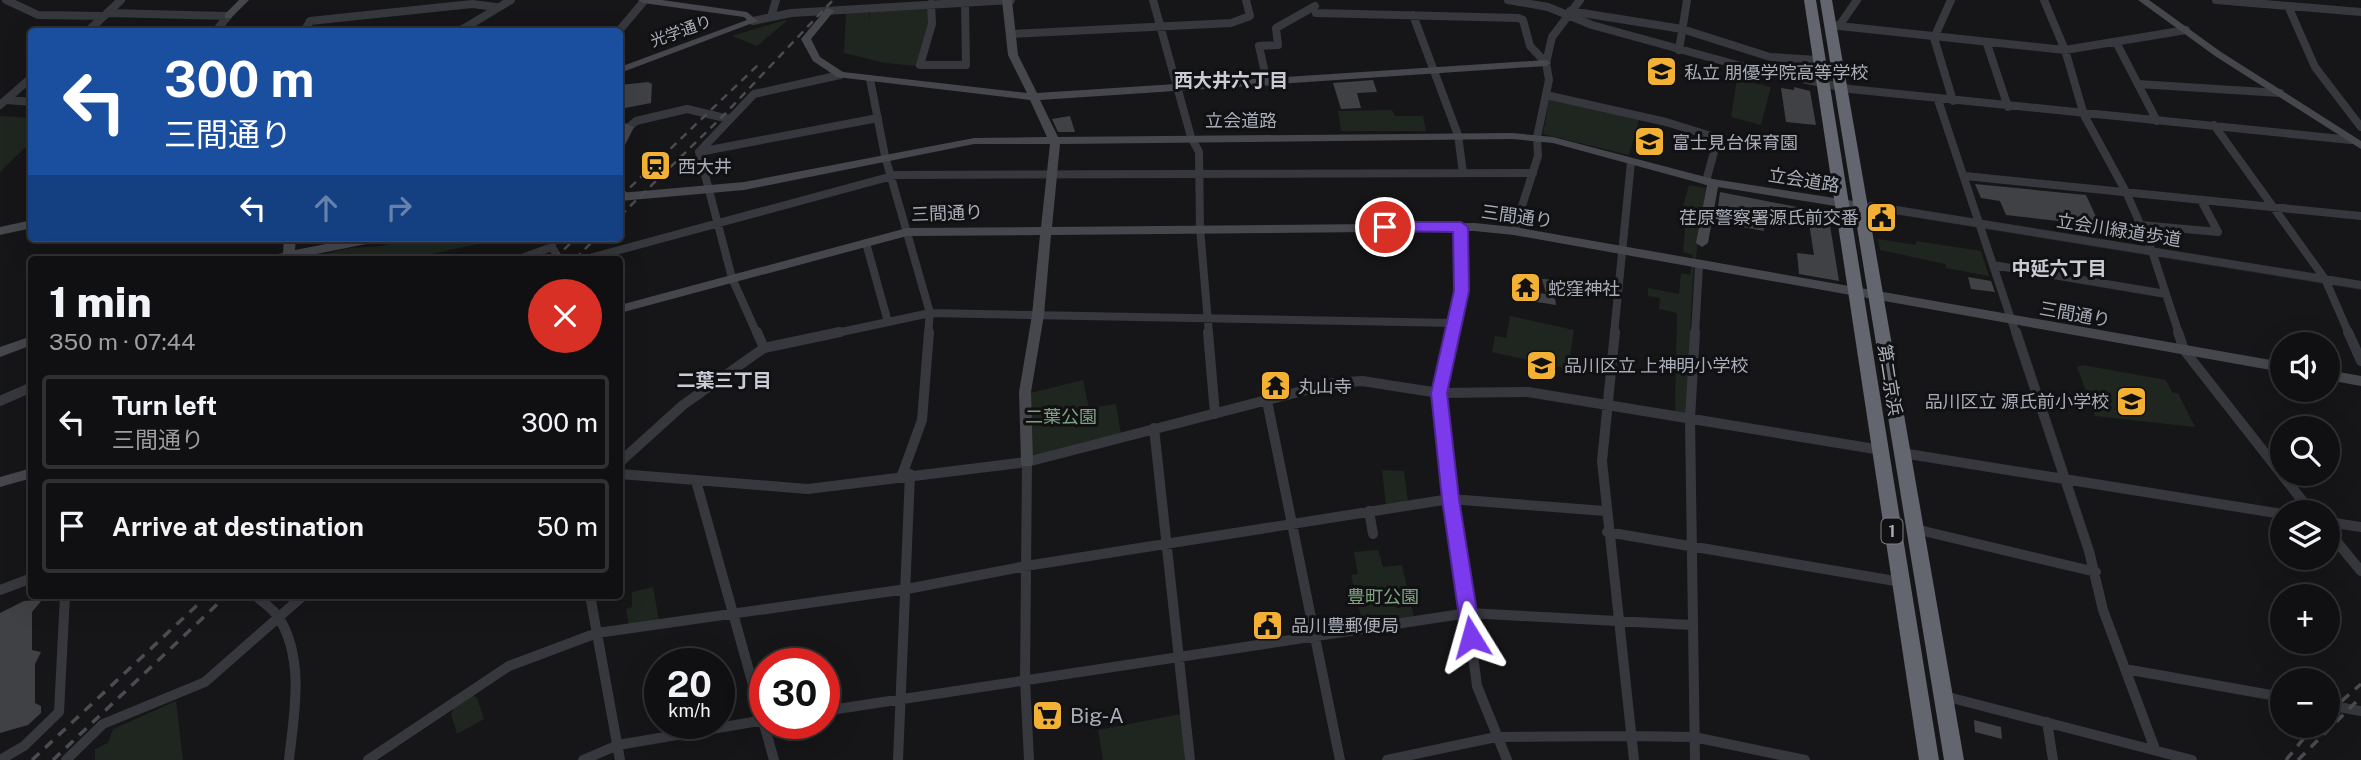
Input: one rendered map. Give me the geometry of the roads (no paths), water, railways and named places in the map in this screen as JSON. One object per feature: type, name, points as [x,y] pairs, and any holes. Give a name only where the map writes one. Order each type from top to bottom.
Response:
[{"type":"highway","name":"第二京浜","points":[[1810,0],[1929,760]]},
{"type":"highway","name":"第二京浜","points":[[1826,0],[1834,26],[1840,88],[1866,206],[1876,296],[1954,760]]},
{"type":"street","points":[[92,28],[121,0]]},
{"type":"street","points":[[218,28],[244,0]]},
{"type":"street","points":[[464,28],[511,0]]},
{"type":"street","points":[[621,28],[644,0],[690,2],[744,15],[753,22],[771,17],[904,3],[1009,0],[1013,55],[1055,142],[1038,315],[1025,393],[1025,680],[1029,760]]},
{"type":"street","points":[[771,17],[776,0]]},
{"type":"street","points":[[1153,0],[1191,137],[1199,152],[1205,317],[1216,414]]},
{"type":"street","points":[[1011,34],[1231,23],[1250,16],[1247,0]]},
{"type":"street","points":[[1514,231],[1538,153],[1537,137],[1549,80],[1546,63],[1552,37],[1580,0]]},
{"type":"street","points":[[1679,50],[1687,0]]},
{"type":"street","points":[[1834,26],[1857,0]]},
{"type":"street","points":[[1951,0],[1934,38],[1953,101]]},
{"type":"street","points":[[2044,0],[2065,50],[2084,115],[2126,192],[2152,251],[2183,350],[2302,500]]},
{"type":"street","points":[[2143,0],[2358,142]]},
{"type":"street","points":[[2216,0],[2288,6],[2318,5],[2361,12]]},
{"type":"street","points":[[3,1],[38,15],[228,16]]},
{"type":"street","points":[[1513,1],[1682,29],[1770,57],[1818,60]]},
{"type":"street","points":[[931,4],[932,24],[920,65],[958,66],[966,65],[965,2]]},
{"type":"street","points":[[306,28],[310,21],[472,4],[496,7]]},
{"type":"street","points":[[2288,6],[2315,67],[2361,127]]},
{"type":"street","points":[[1267,82],[1259,46],[1278,45],[1276,28],[1316,10],[1518,18],[1523,20],[1530,46],[1546,63]]},
{"type":"street","points":[[829,11],[806,39],[816,60],[840,75]]},
{"type":"street","points":[[1569,12],[1592,25],[1679,50],[1840,88],[2358,142]]},
{"type":"street","points":[[1413,15],[1458,135],[1463,173]]},
{"type":"street","name":"光学通り","points":[[623,69],[753,22]]},
{"type":"street","points":[[1834,26],[2065,50],[2117,44],[2186,30]]},
{"type":"street","points":[[1987,44],[2008,107]]},
{"type":"street","points":[[2117,44],[2157,121]]},
{"type":"street","points":[[699,152],[754,94],[840,75],[1031,97],[1546,63]]},
{"type":"street","points":[[870,79],[885,156],[930,313],[922,420],[906,475],[907,589],[898,760]]},
{"type":"street","points":[[3,103],[28,81]]},
{"type":"street","points":[[2138,85],[2280,93]]},
{"type":"street","points":[[1546,95],[1666,122],[1718,138],[1709,182],[1699,266],[1690,419],[1695,760]]},
{"type":"street","points":[[1938,100],[2096,572],[2103,610],[2155,749]]},
{"type":"street","points":[[3,103],[28,102]]},
{"type":"street","points":[[624,126],[687,108],[729,119]]},
{"type":"street","points":[[699,152],[878,118]]},
{"type":"street","points":[[2214,125],[2325,279],[2361,361]]},
{"type":"street","name":"立会道路","points":[[623,197],[707,189],[795,176],[885,156],[974,141],[1458,135],[1537,137],[1709,182],[1866,206]]},
{"type":"street","points":[[699,152],[732,278],[764,348]]},
{"type":"street","points":[[1631,162],[1602,461],[1605,512],[1633,760]]},
{"type":"street","points":[[597,256],[891,176],[1533,173]]},
{"type":"street","points":[[1965,176],[2361,216]]},
{"type":"street","points":[[2141,225],[2218,233],[2201,200]]},
{"type":"street","name":"立会川緑道歩道","points":[[1866,206],[2361,285]]},
{"type":"street","points":[[0,231],[28,225]]},
{"type":"street","points":[[1461,227],[1462,291],[1439,393],[1450,499],[1477,686],[1507,760]]},
{"type":"street","name":"三間通り","points":[[623,308],[907,232],[1461,227],[1514,231],[1699,266],[2270,365]]},
{"type":"street","points":[[292,256],[357,242]]},
{"type":"street","points":[[520,256],[552,242]]},
{"type":"street","points":[[866,243],[888,322]]},
{"type":"street","points":[[1993,265],[2166,294]]},
{"type":"street","points":[[623,459],[683,405],[764,348],[930,313],[1455,323]]},
{"type":"street","points":[[0,352],[28,342]]},
{"type":"street","points":[[2340,378],[2361,381]]},
{"type":"street","points":[[623,474],[808,489],[1027,462],[1332,383],[1362,381],[1439,393],[1528,392],[1881,450]]},
{"type":"street","points":[[0,401],[28,389]]},
{"type":"street","points":[[1267,401],[1340,760]]},
{"type":"street","points":[[1154,428],[1190,760]]},
{"type":"street","points":[[1902,453],[2270,511]]},
{"type":"street","points":[[0,482],[28,474]]},
{"type":"street","points":[[695,481],[749,668]]},
{"type":"street","points":[[368,760],[509,666],[597,633],[907,589],[1026,566],[1450,499],[1605,512]]},
{"type":"street","points":[[1369,511],[1373,534]]},
{"type":"street","points":[[2340,524],[2361,527]]},
{"type":"street","points":[[1915,529],[2096,572]]},
{"type":"street","points":[[1607,531],[1901,582]]},
{"type":"street","points":[[2340,546],[2361,571]]},
{"type":"street","points":[[0,590],[28,580]]},
{"type":"street","points":[[0,760],[24,746],[59,712],[65,599]]},
{"type":"street","points":[[259,599],[279,617],[294,662],[296,692],[289,760]]},
{"type":"street","points":[[66,760],[103,724],[205,682],[299,599]]},
{"type":"street","points":[[591,599],[620,760]]},
{"type":"street","points":[[840,709],[1468,613],[1691,625]]},
{"type":"street","points":[[2125,669],[2270,695]]},
{"type":"street","points":[[1942,696],[2192,760]]},
{"type":"street","points":[[2340,707],[2361,711]]},
{"type":"street","points":[[2047,722],[2053,760]]},
{"type":"street","points":[[583,760],[618,745],[749,723]]},
{"type":"street","points":[[1387,760],[1496,737],[1631,736],[1694,737],[1805,760]]},
{"type":"street","points":[[769,739],[774,760]]},
{"type":"railway","points":[[623,213],[724,115],[833,0]]},
{"type":"railway","points":[[623,194],[759,64]]},
{"type":"railway","points":[[557,256],[572,242]]},
{"type":"railway","points":[[578,256],[592,242]]},
{"type":"railway","points":[[32,760],[204,599]]},
{"type":"railway","points":[[53,760],[223,599]]},
{"type":"railway","points":[[2340,702],[2361,684]]},
{"type":"railway","points":[[2298,760],[2361,697]]},
{"type":"railway","points":[[2286,760],[2304,738]]},
{"type":"place","name":"私立 朋優学院高等学校","points":[[1661,72]]},
{"type":"place","name":"富士見台保育園","points":[[1649,142]]},
{"type":"place","name":"西大井","points":[[655,166]]},
{"type":"place","name":"荏原警察署源氏前交番","points":[[1882,217]]},
{"type":"place","name":"蛇窪神社","points":[[1525,288]]},
{"type":"place","name":"品川区立 上神明小学校","points":[[1541,365]]},
{"type":"place","name":"丸山寺","points":[[1275,386]]},
{"type":"place","name":"品川区立 源氏前小学校","points":[[2132,401]]},
{"type":"place","name":"品川豊郵便局","points":[[1268,625]]},
{"type":"place","name":"Big-A","points":[[1047,715]]},
{"type":"district","name":"西大井六丁目","points":[[1231,80]]},
{"type":"district","name":"中延六丁目","points":[[2059,268]]},
{"type":"district","name":"二葉三丁目","points":[[724,380]]},
{"type":"park label","name":"二葉公園","points":[[1061,416]]},
{"type":"park label","name":"豊町公園","points":[[1383,596]]}]
